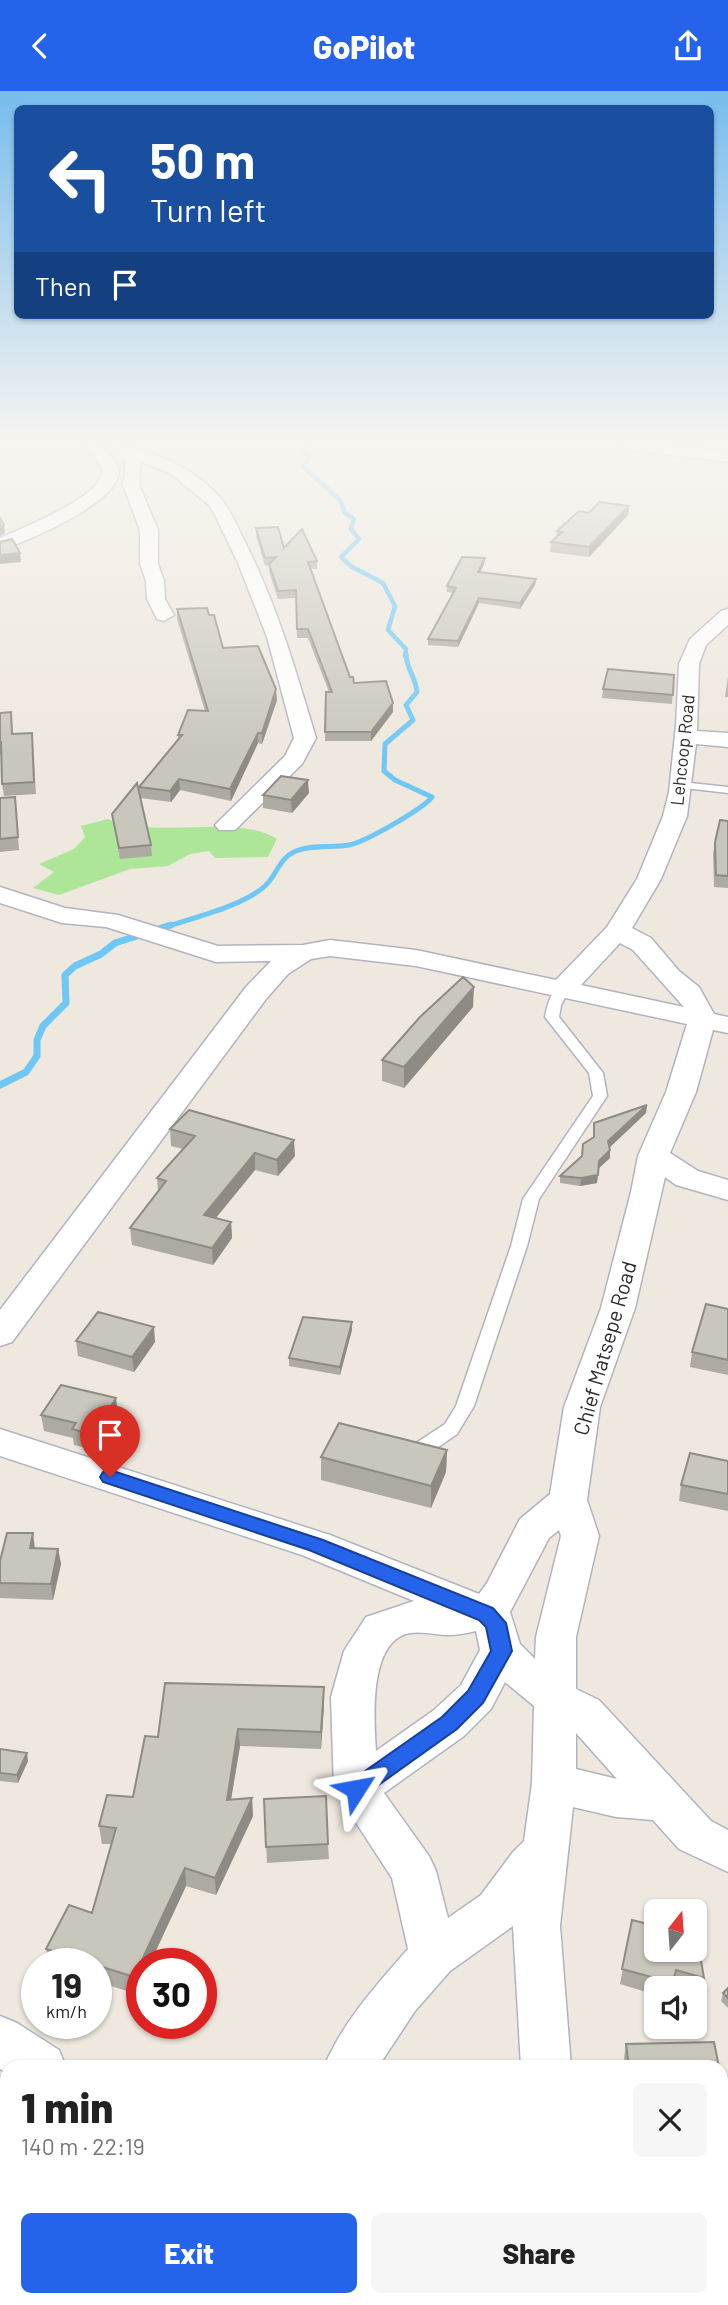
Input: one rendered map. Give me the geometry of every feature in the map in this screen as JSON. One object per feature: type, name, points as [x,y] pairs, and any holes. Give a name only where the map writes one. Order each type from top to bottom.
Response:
[{"type":"street","points":[[149,548],[149,564],[155,581],[156,599],[163,615]]},
{"type":"street","points":[[228,825],[294,759],[305,738],[277,637],[240,548]]},
{"type":"street","name":"Lehcoop Road","points":[[562,990],[617,931],[649,879],[675,816],[681,785],[689,664],[697,643],[728,615]]},
{"type":"street","points":[[686,737],[728,740]]},
{"type":"street","points":[[0,895],[62,915],[109,920],[216,954],[303,953],[330,948],[416,958],[715,1022]]},
{"type":"street","points":[[617,931],[642,944],[670,977],[689,993],[699,1009],[715,1022]]},
{"type":"street","points":[[0,1334],[256,993],[279,968],[303,953]]},
{"type":"street","name":"Chief Matsepe Road","points":[[546,2060],[536,1926],[554,1783],[556,1637],[580,1536],[568,1500],[582,1407],[618,1308],[647,1192],[653,1156],[715,1022]]},
{"type":"street","points":[[653,1156],[687,1178],[728,1190]]},
{"type":"street","points":[[0,1441],[316,1545],[494,1633],[528,1679],[584,1712],[695,1835],[728,1852]]},
{"type":"street","points":[[356,1789],[449,1723],[476,1697],[502,1593],[534,1529],[568,1500]]},
{"type":"street","points":[[433,1955],[413,1871],[356,1789],[352,1697],[365,1651],[380,1629],[408,1617],[450,1619],[494,1633]]},
{"type":"street","points":[[554,1783],[616,1798],[662,1801]]},
{"type":"street","points":[[354,2060],[398,1995],[433,1955],[497,1910],[529,1866],[546,1850]]},
{"type":"street","points":[[0,2040],[30,2060]]},
{"type":"lane","points":[[681,785],[728,790]]},
{"type":"lane","points":[[417,1452],[451,1429],[465,1406],[519,1246],[531,1199],[600,1096],[596,1073],[552,1017],[554,1005],[562,990]]},
{"type":"green space","points":[[108,819],[128,825],[150,827],[240,828],[277,839],[268,857],[215,858],[209,851],[190,854],[168,866],[130,869],[59,895],[33,888],[54,872],[39,864],[74,849],[85,837],[81,826]]},
{"type":"building","points":[[0,548],[17,548],[20,553],[0,555]]},
{"type":"building","points":[[262,548],[311,548],[317,561],[308,562],[350,677],[353,677],[354,683],[386,681],[393,703],[371,732],[325,732],[326,692],[332,692],[308,629],[297,629],[296,590],[278,591],[269,564],[276,557],[265,558]]},
{"type":"building","points":[[462,557],[485,558],[478,572],[536,579],[520,603],[479,598],[458,641],[428,639],[456,588],[447,586]]},
{"type":"building","points":[[207,608],[209,615],[214,615],[223,648],[258,646],[276,689],[262,733],[258,733],[230,789],[179,779],[170,791],[139,787],[182,735],[178,735],[188,710],[208,711],[177,609]]},
{"type":"building","points":[[608,669],[674,675],[673,695],[603,689]]},
{"type":"building","points":[[11,712],[12,734],[32,733],[34,782],[2,784],[0,713]]},
{"type":"building","points":[[281,776],[308,780],[291,800],[263,795]]},
{"type":"building","points":[[137,783],[151,845],[119,848],[112,814]]},
{"type":"building","points":[[15,797],[18,837],[0,839],[0,798]]},
{"type":"building","points":[[720,820],[728,821],[728,876],[716,875],[715,842]]},
{"type":"building","points":[[463,977],[474,987],[404,1067],[382,1060],[420,1017]]},
{"type":"building","points":[[647,1105],[608,1141],[610,1150],[599,1161],[598,1175],[581,1178],[560,1176],[582,1156],[583,1144],[594,1137],[594,1123]]},
{"type":"building","points":[[189,1110],[294,1140],[277,1160],[255,1153],[204,1215],[231,1222],[212,1248],[130,1228],[166,1181],[157,1178],[195,1136],[170,1129]]},
{"type":"building","points":[[706,1304],[728,1309],[728,1360],[692,1352]]},
{"type":"building","points":[[98,1312],[154,1327],[132,1357],[76,1341]]},
{"type":"building","points":[[303,1317],[352,1322],[340,1367],[289,1358]]},
{"type":"building","points":[[61,1385],[116,1398],[94,1435],[72,1429],[76,1423],[41,1415]]},
{"type":"building","points":[[339,1423],[447,1450],[431,1486],[321,1457]]},
{"type":"building","points":[[690,1453],[728,1461],[728,1494],[681,1485]]},
{"type":"building","points":[[7,1533],[33,1533],[30,1548],[58,1549],[51,1584],[0,1583],[0,1561]]},
{"type":"building","points":[[165,1683],[324,1687],[321,1732],[238,1729],[227,1800],[252,1798],[215,1878],[185,1868],[148,1948],[126,1948],[126,1974],[112,1970],[112,1948],[47,1948],[69,1905],[92,1913],[116,1828],[99,1826],[107,1795],[133,1797],[145,1736],[158,1737]]},
{"type":"building","points":[[0,1749],[27,1753],[17,1775],[0,1773]]},
{"type":"building","points":[[326,1796],[328,1844],[266,1847],[264,1799]]},
{"type":"building","points":[[632,1920],[644,1923],[644,1962],[701,1962],[704,1976],[676,1970],[675,1976],[648,1976],[622,1969]]},
{"type":"building","points":[[714,2042],[718,2060],[628,2060],[626,2044]]},
{"type":"waterway","points":[[350,548],[341,557],[352,567],[383,583],[395,606],[388,630],[406,649],[405,656]]},
{"type":"waterway","points":[[165,927],[244,900],[265,886],[282,862],[296,851],[357,843],[406,817],[432,797],[395,780],[384,771],[385,744],[413,720],[406,705],[417,692],[406,654]]},
{"type":"waterway","points":[[0,1085],[26,1072],[37,1056],[37,1040],[43,1026],[66,1003],[65,975],[75,966],[101,954],[115,943],[171,925]]},
{"type":"route","points":[[110,1477],[316,1545],[486,1614],[495,1623],[501,1651],[476,1697],[449,1723],[356,1789]]}]
